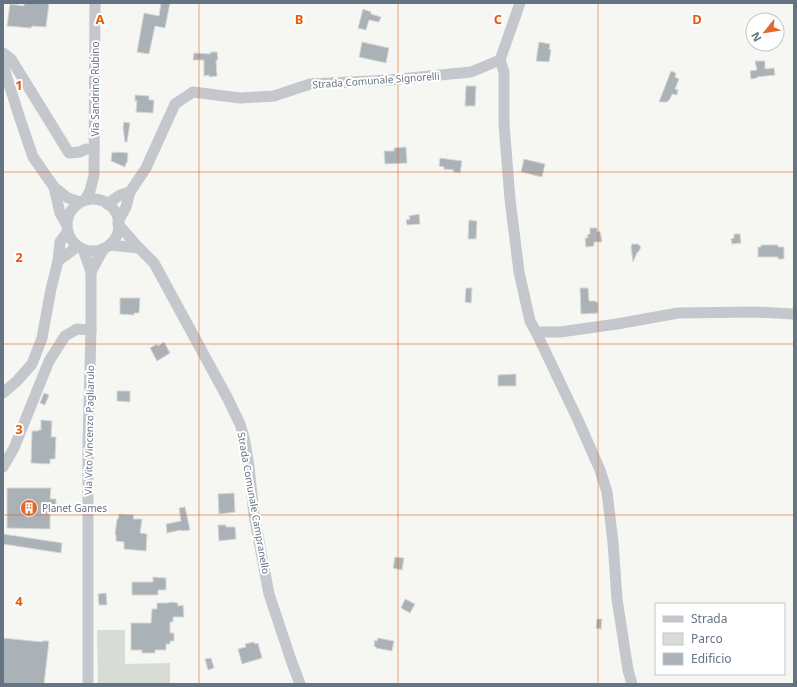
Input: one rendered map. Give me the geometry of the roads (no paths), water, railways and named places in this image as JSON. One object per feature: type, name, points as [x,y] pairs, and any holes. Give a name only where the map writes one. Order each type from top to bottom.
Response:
[{"type":"street","name":"Via Sandrino Rubino","points":[[83,201],[90,191],[94,175],[96,3]]},
{"type":"street","points":[[520,3],[500,60],[504,72],[504,124],[509,192],[519,272],[530,321],[578,420],[600,470],[607,492],[617,599],[628,670],[632,684]]},
{"type":"street","points":[[3,53],[12,59],[69,153],[80,152],[86,149]]},
{"type":"street","name":"Strada Comunale Signorelli","points":[[118,223],[126,207],[130,192],[146,168],[175,104],[193,92],[240,98],[274,96],[310,84],[389,80],[471,72],[500,60]]},
{"type":"street","points":[[3,65],[33,157],[54,187],[68,198],[83,201]]},
{"type":"street","name":"Via Sandrino Rubino","points":[[94,175],[99,190],[106,203]]},
{"type":"street","points":[[3,393],[17,381],[32,364],[42,338],[58,261],[60,242],[67,228],[68,218],[75,206],[83,201],[92,199],[106,203],[116,215],[118,223],[117,232],[114,239],[107,246],[98,250],[90,251],[81,248],[73,242],[67,228],[60,213],[54,187]]},
{"type":"street","points":[[106,203],[120,195],[130,192]]},
{"type":"street","name":"Strada Comunale Campranello","points":[[118,223],[154,263],[240,424],[244,437],[254,515],[269,594],[300,684]]},
{"type":"street","points":[[107,246],[139,248]]},
{"type":"street","name":"Via Vito Vincenzo Pagliarulo","points":[[91,272],[107,246]]},
{"type":"street","points":[[58,261],[81,248]]},
{"type":"street","name":"Via Vito Vincenzo Pagliarulo","points":[[81,248],[91,272],[88,443],[88,684]]},
{"type":"street","points":[[536,332],[560,332],[617,324],[678,312],[755,312],[794,314]]},
{"type":"street","points":[[3,467],[14,448],[49,362],[65,336],[77,329],[91,330]]},
{"type":"street","points":[[3,384],[17,381]]},
{"type":"place","name":"Planet Games","points":[[29,508]]}]
